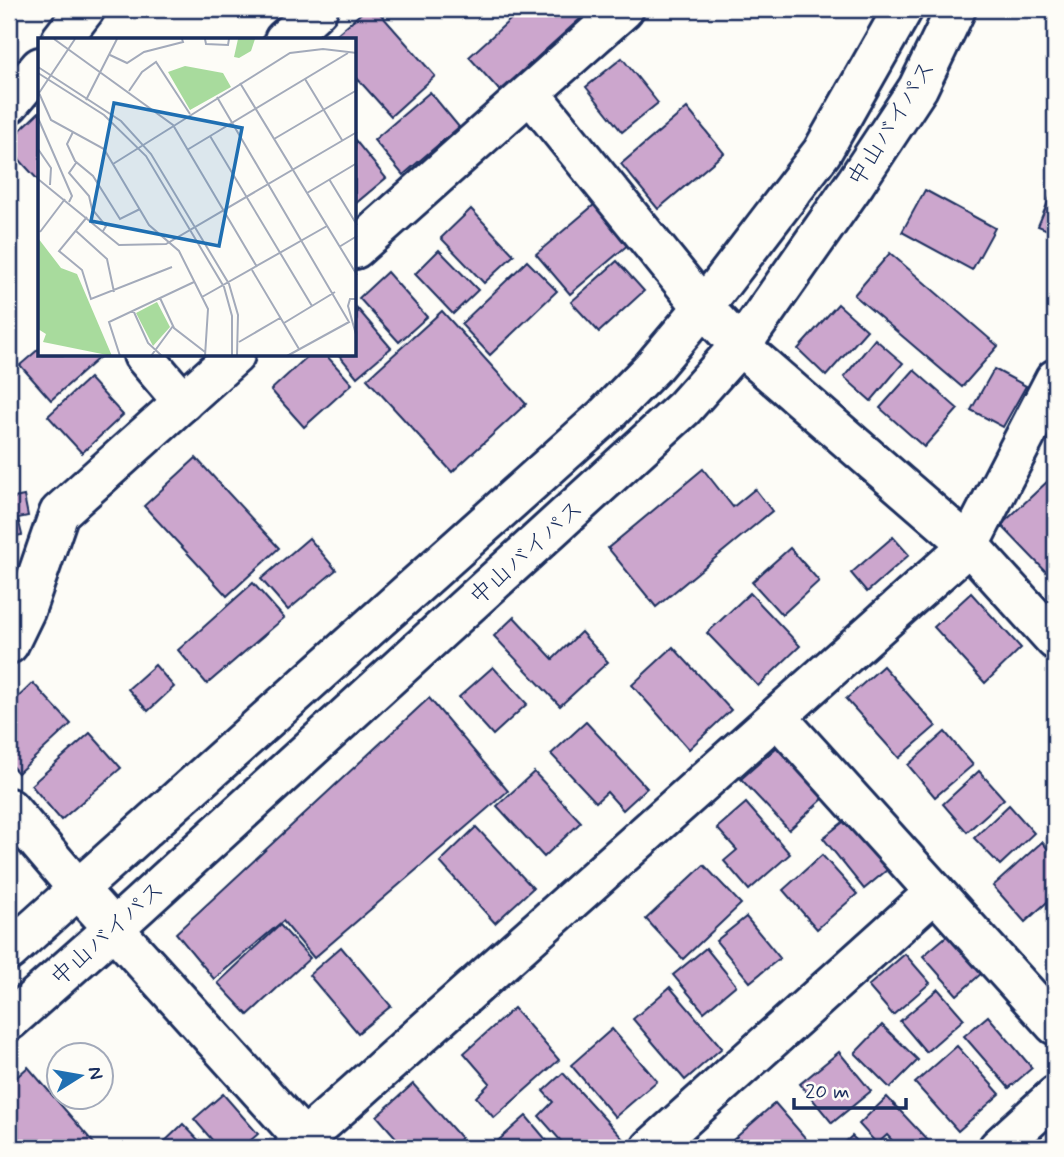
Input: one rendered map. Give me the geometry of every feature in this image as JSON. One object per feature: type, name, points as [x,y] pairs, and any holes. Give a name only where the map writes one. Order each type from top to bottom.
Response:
[{"type":"street","points":[[63,38],[85,9]]},
{"type":"street","points":[[286,38],[318,9]]},
{"type":"street","points":[[357,246],[624,9]]},
{"type":"street","name":"中山バイパス","points":[[9,951],[605,416],[652,369],[822,152],[903,9]]},
{"type":"street","name":"中山バイパス","points":[[9,1021],[684,408],[740,345],[856,182],[918,88],[956,9]]},
{"type":"street","points":[[9,104],[38,69]]},
{"type":"street","points":[[530,93],[703,307],[740,345],[969,545],[1055,640]]},
{"type":"street","points":[[145,357],[183,402]]},
{"type":"street","points":[[9,644],[25,611],[59,513],[233,357]]},
{"type":"street","points":[[9,808],[304,1145],[969,545],[1055,379]]},
{"type":"street","points":[[777,717],[1055,1025]]},
{"type":"street","points":[[651,1148],[935,892]]},
{"type":"street","points":[[998,1148],[1055,1096]]},
{"type":"building","points":[[366,9],[376,9],[435,76],[391,116],[357,78],[357,38],[332,38]]},
{"type":"building","points":[[522,9],[591,9],[500,91],[469,57]]},
{"type":"building","points":[[622,58],[658,103],[622,132],[586,87]]},
{"type":"building","points":[[430,92],[459,127],[403,175],[374,140]]},
{"type":"building","points":[[687,108],[724,153],[658,209],[621,164]]},
{"type":"building","points":[[38,113],[37,179],[9,148],[9,141]]},
{"type":"building","points":[[357,142],[386,178],[357,202]]},
{"type":"building","points":[[1055,185],[1055,233],[1038,226]]},
{"type":"building","points":[[925,190],[995,228],[972,270],[902,232]]},
{"type":"building","points":[[595,204],[629,244],[570,294],[536,254]]},
{"type":"building","points":[[471,209],[514,255],[484,283],[441,238]]},
{"type":"building","points":[[439,250],[478,290],[453,314],[415,274]]},
{"type":"building","points":[[890,253],[998,346],[962,387],[854,295]]},
{"type":"building","points":[[527,261],[557,291],[490,355],[461,324]]},
{"type":"building","points":[[617,261],[644,291],[599,332],[571,302]]},
{"type":"building","points":[[387,272],[427,317],[399,342],[359,298]]},
{"type":"building","points":[[838,304],[867,330],[826,376],[798,349]]},
{"type":"building","points":[[357,308],[391,348],[357,377],[341,357],[357,357]]},
{"type":"building","points":[[442,311],[526,404],[452,472],[367,379]]},
{"type":"building","points":[[875,339],[903,363],[871,401],[844,377]]},
{"type":"building","points":[[38,350],[38,357],[100,357],[51,400],[20,365]]},
{"type":"building","points":[[307,357],[328,357],[352,384],[304,427],[271,390]]},
{"type":"building","points":[[994,369],[1026,386],[1003,427],[971,410]]},
{"type":"building","points":[[914,370],[958,409],[924,447],[880,408]]},
{"type":"building","points":[[89,378],[123,415],[82,453],[48,416]]},
{"type":"building","points":[[196,458],[279,548],[227,596],[144,506]]},
{"type":"building","points":[[703,469],[733,507],[755,489],[772,511],[656,607],[608,548]]},
{"type":"building","points":[[1049,480],[1055,486],[1055,573],[1051,577],[1001,525]]},
{"type":"building","points":[[24,496],[28,516],[18,518],[22,535],[9,537],[9,499]]},
{"type":"building","points":[[893,537],[909,555],[867,592],[851,573]]},
{"type":"building","points":[[309,538],[336,570],[288,610],[261,579]]},
{"type":"building","points":[[790,548],[819,581],[782,615],[752,582]]},
{"type":"building","points":[[253,583],[284,618],[207,684],[178,650]]},
{"type":"building","points":[[750,593],[800,646],[758,686],[707,633]]},
{"type":"building","points":[[971,593],[1021,648],[985,683],[934,627]]},
{"type":"building","points":[[514,617],[553,659],[581,632],[608,662],[560,706],[494,636]]},
{"type":"building","points":[[673,647],[731,710],[689,749],[632,685]]},
{"type":"building","points":[[155,665],[174,687],[148,711],[128,689]]},
{"type":"building","points":[[883,666],[936,726],[899,758],[846,699]]},
{"type":"building","points":[[493,667],[527,704],[493,735],[459,697]]},
{"type":"building","points":[[33,683],[71,724],[18,773],[9,763],[9,706]]},
{"type":"building","points":[[429,698],[508,791],[314,958],[283,921],[214,979],[176,933]]},
{"type":"building","points":[[586,722],[647,788],[623,810],[607,792],[596,802],[551,754]]},
{"type":"building","points":[[945,732],[973,765],[935,797],[908,765]]},
{"type":"building","points":[[90,733],[121,768],[61,820],[31,785]]},
{"type":"building","points":[[777,747],[824,798],[789,830],[741,779]]},
{"type":"building","points":[[979,771],[1004,799],[967,832],[943,804]]},
{"type":"building","points":[[534,772],[581,822],[544,857],[497,806]]},
{"type":"building","points":[[746,803],[790,854],[749,890],[724,861],[737,850],[717,828]]},
{"type":"building","points":[[1009,805],[1034,833],[1000,865],[974,838]]},
{"type":"building","points":[[847,819],[887,870],[864,889],[823,838]]},
{"type":"building","points":[[476,827],[533,888],[495,923],[440,862]]},
{"type":"building","points":[[1042,842],[1055,857],[1055,895],[1025,922],[993,886]]},
{"type":"building","points":[[822,855],[857,894],[817,929],[783,890]]},
{"type":"building","points":[[704,865],[741,904],[683,959],[646,919]]},
{"type":"building","points":[[746,917],[780,958],[750,982],[716,941]]},
{"type":"building","points":[[280,925],[310,958],[248,1015],[218,983]]},
{"type":"building","points":[[949,934],[982,973],[957,995],[923,956]]},
{"type":"building","points":[[341,947],[391,1006],[358,1033],[309,975]]},
{"type":"building","points":[[706,948],[736,985],[704,1012],[673,975]]},
{"type":"building","points":[[905,954],[930,983],[893,1015],[868,986]]},
{"type":"building","points":[[670,987],[722,1048],[685,1080],[633,1019]]},
{"type":"building","points":[[938,989],[964,1019],[926,1052],[900,1021]]},
{"type":"building","points":[[514,1008],[559,1060],[494,1118],[476,1097],[490,1083],[464,1053]]},
{"type":"building","points":[[988,1016],[1032,1068],[1009,1088],[964,1036]]},
{"type":"building","points":[[882,1025],[918,1060],[890,1088],[855,1053]]},
{"type":"building","points":[[612,1029],[657,1081],[615,1117],[571,1065]]},
{"type":"building","points":[[957,1046],[1000,1094],[958,1131],[915,1083]]},
{"type":"building","points":[[839,1052],[871,1091],[832,1123],[800,1084]]},
{"type":"building","points":[[28,1067],[46,1088],[46,1112],[67,1112],[98,1148],[11,1148],[9,1084]]},
{"type":"building","points":[[563,1073],[623,1139],[613,1148],[587,1148],[582,1143],[577,1148],[567,1148],[539,1116],[553,1102],[543,1091]]},
{"type":"building","points":[[413,1084],[461,1138],[450,1148],[405,1148],[377,1116]]},
{"type":"building","points":[[223,1094],[258,1134],[242,1148],[219,1148],[194,1119]]},
{"type":"building","points":[[887,1097],[935,1148],[899,1148],[887,1135],[877,1144],[859,1124]]},
{"type":"building","points":[[775,1103],[814,1148],[724,1148]]},
{"type":"building","points":[[526,1116],[553,1148],[492,1146]]},
{"type":"building","points":[[183,1124],[206,1148],[159,1147]]},
{"type":"building","points":[[852,1136],[864,1148],[839,1148]]}]
